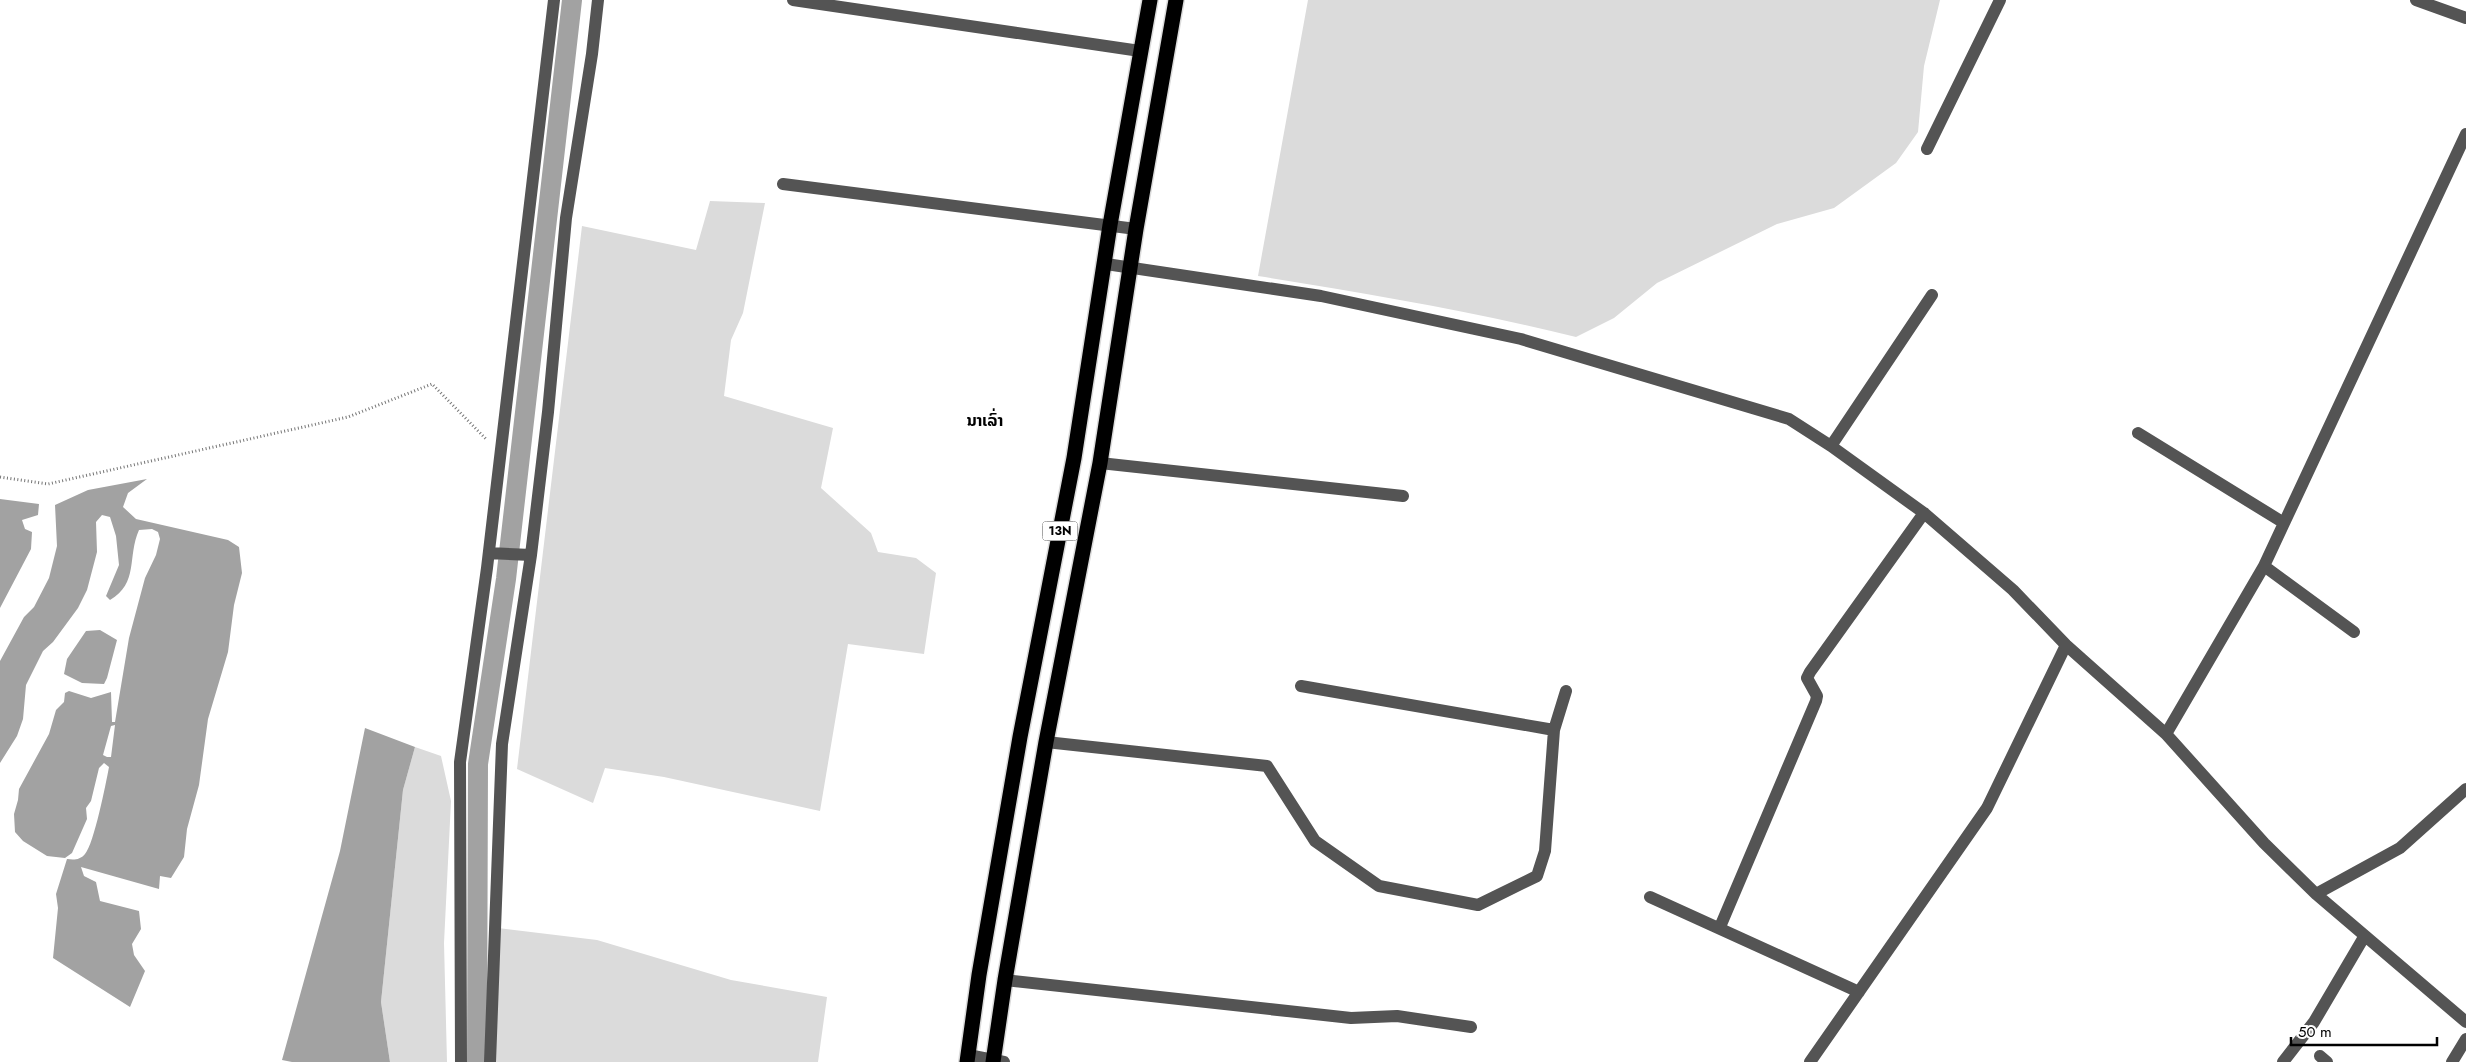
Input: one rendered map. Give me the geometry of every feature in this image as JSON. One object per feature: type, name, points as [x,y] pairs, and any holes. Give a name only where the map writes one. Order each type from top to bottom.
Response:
[{"type":"highway","name":"13N","points":[[967,1058],[980,966],[1020,738],[1074,458],[1106,264],[1110,225],[1150,0]]},
{"type":"highway","name":"13N","points":[[997,1061],[1005,980],[1046,742],[1100,463],[1132,267],[1136,229],[1176,0]]},
{"type":"street","points":[[460,1062],[460,762],[489,553],[554,0]]},
{"type":"street","points":[[490,1062],[499,780],[502,744],[531,555],[548,412],[566,218],[592,54],[598,0]]},
{"type":"street","points":[[793,0],[1140,51]]},
{"type":"street","points":[[1927,149],[2000,0]]},
{"type":"street","points":[[2416,0],[2466,18]]},
{"type":"street","points":[[2166,734],[2264,566],[2466,134]]},
{"type":"street","points":[[783,184],[1136,229]]},
{"type":"street","points":[[1106,264],[1321,296],[1521,339],[1789,419],[1831,446],[1924,513],[2013,590],[2066,644],[2166,734],[2264,843],[2316,894],[2364,937],[2466,1022]]},
{"type":"street","points":[[1831,446],[1932,295]]},
{"type":"street","points":[[2138,433],[2284,523]]},
{"type":"street","points":[[1100,463],[1403,496]]},
{"type":"street","points":[[1720,927],[1816,701],[1816,696],[1807,678],[1924,513]]},
{"type":"street","points":[[489,553],[531,555]]},
{"type":"street","points":[[2264,566],[2354,632]]},
{"type":"street","points":[[1810,1062],[1987,808],[2066,644]]},
{"type":"street","points":[[1301,686],[1554,730]]},
{"type":"street","points":[[1046,742],[1267,766],[1315,841],[1378,886],[1478,905],[1537,876],[1544,851],[1554,730],[1566,691]]},
{"type":"street","points":[[2316,894],[2400,848],[2466,789]]},
{"type":"street","points":[[1650,897],[1720,927],[1859,992]]},
{"type":"street","points":[[2283,1062],[2314,1022],[2364,937]]},
{"type":"street","points":[[1005,980],[1351,1018],[1398,1016],[1471,1027]]},
{"type":"street","points":[[2452,1062],[2466,1039]]},
{"type":"street","points":[[967,1058],[997,1061]]},
{"type":"path","points":[[0,476],[48,484],[348,417],[432,384],[501,455]]},
{"type":"shaded area","points":[[1308,0],[1940,0],[1924,66],[1918,132],[1896,163],[1834,208],[1777,224],[1657,283],[1614,318],[1576,337],[1418,303],[1258,276]]},
{"type":"shaded area","points":[[710,201],[765,203],[743,313],[731,340],[724,396],[833,428],[821,488],[871,533],[878,552],[916,558],[936,573],[924,654],[848,644],[820,811],[664,777],[605,768],[593,803],[517,769],[582,226],[696,250]]},
{"type":"shaded area","points":[[147,479],[128,493],[123,507],[136,519],[228,540],[239,547],[242,573],[234,605],[228,652],[208,719],[199,785],[187,829],[184,857],[171,878],[160,876],[159,889],[81,867],[84,876],[96,882],[100,901],[139,911],[141,929],[132,944],[134,955],[145,971],[130,1007],[53,958],[58,908],[56,894],[67,859],[81,857],[88,848],[99,813],[109,767],[104,763],[99,768],[91,801],[86,808],[87,819],[72,853],[65,858],[47,856],[23,841],[15,832],[14,814],[19,789],[49,734],[56,710],[64,702],[65,693],[69,691],[91,698],[111,692],[112,722],[115,722],[129,638],[145,578],[156,555],[160,539],[158,532],[152,529],[139,530],[135,540],[129,578],[119,593],[110,600],[106,596],[119,565],[116,536],[110,517],[102,515],[96,522],[97,552],[87,590],[78,608],[53,642],[43,651],[26,685],[23,719],[17,736],[0,763],[0,661],[24,617],[34,607],[49,578],[57,546],[55,505],[88,490]],"holes":[[[115,725],[111,757],[103,755],[111,726]]]},
{"type":"shaded area","points":[[0,499],[39,504],[38,515],[22,520],[25,529],[32,532],[31,549],[0,608]]},
{"type":"shaded area","points":[[100,630],[117,640],[104,684],[82,683],[64,674],[67,659],[86,631]]},
{"type":"shaded area","points":[[365,728],[415,747],[403,790],[381,1002],[390,1062],[292,1062],[282,1060],[340,851]]},
{"type":"shaded area","points":[[415,747],[441,756],[451,801],[444,943],[447,1062],[390,1062],[381,1002],[403,790]]},
{"type":"shaded area","points":[[498,928],[597,940],[731,980],[827,997],[818,1062],[492,1062]]},
{"type":"waterway","points":[[477,1062],[478,764],[506,579],[572,0]]},
{"type":"district","name":"ນາເລົ່າ","points":[[985,420]]}]
